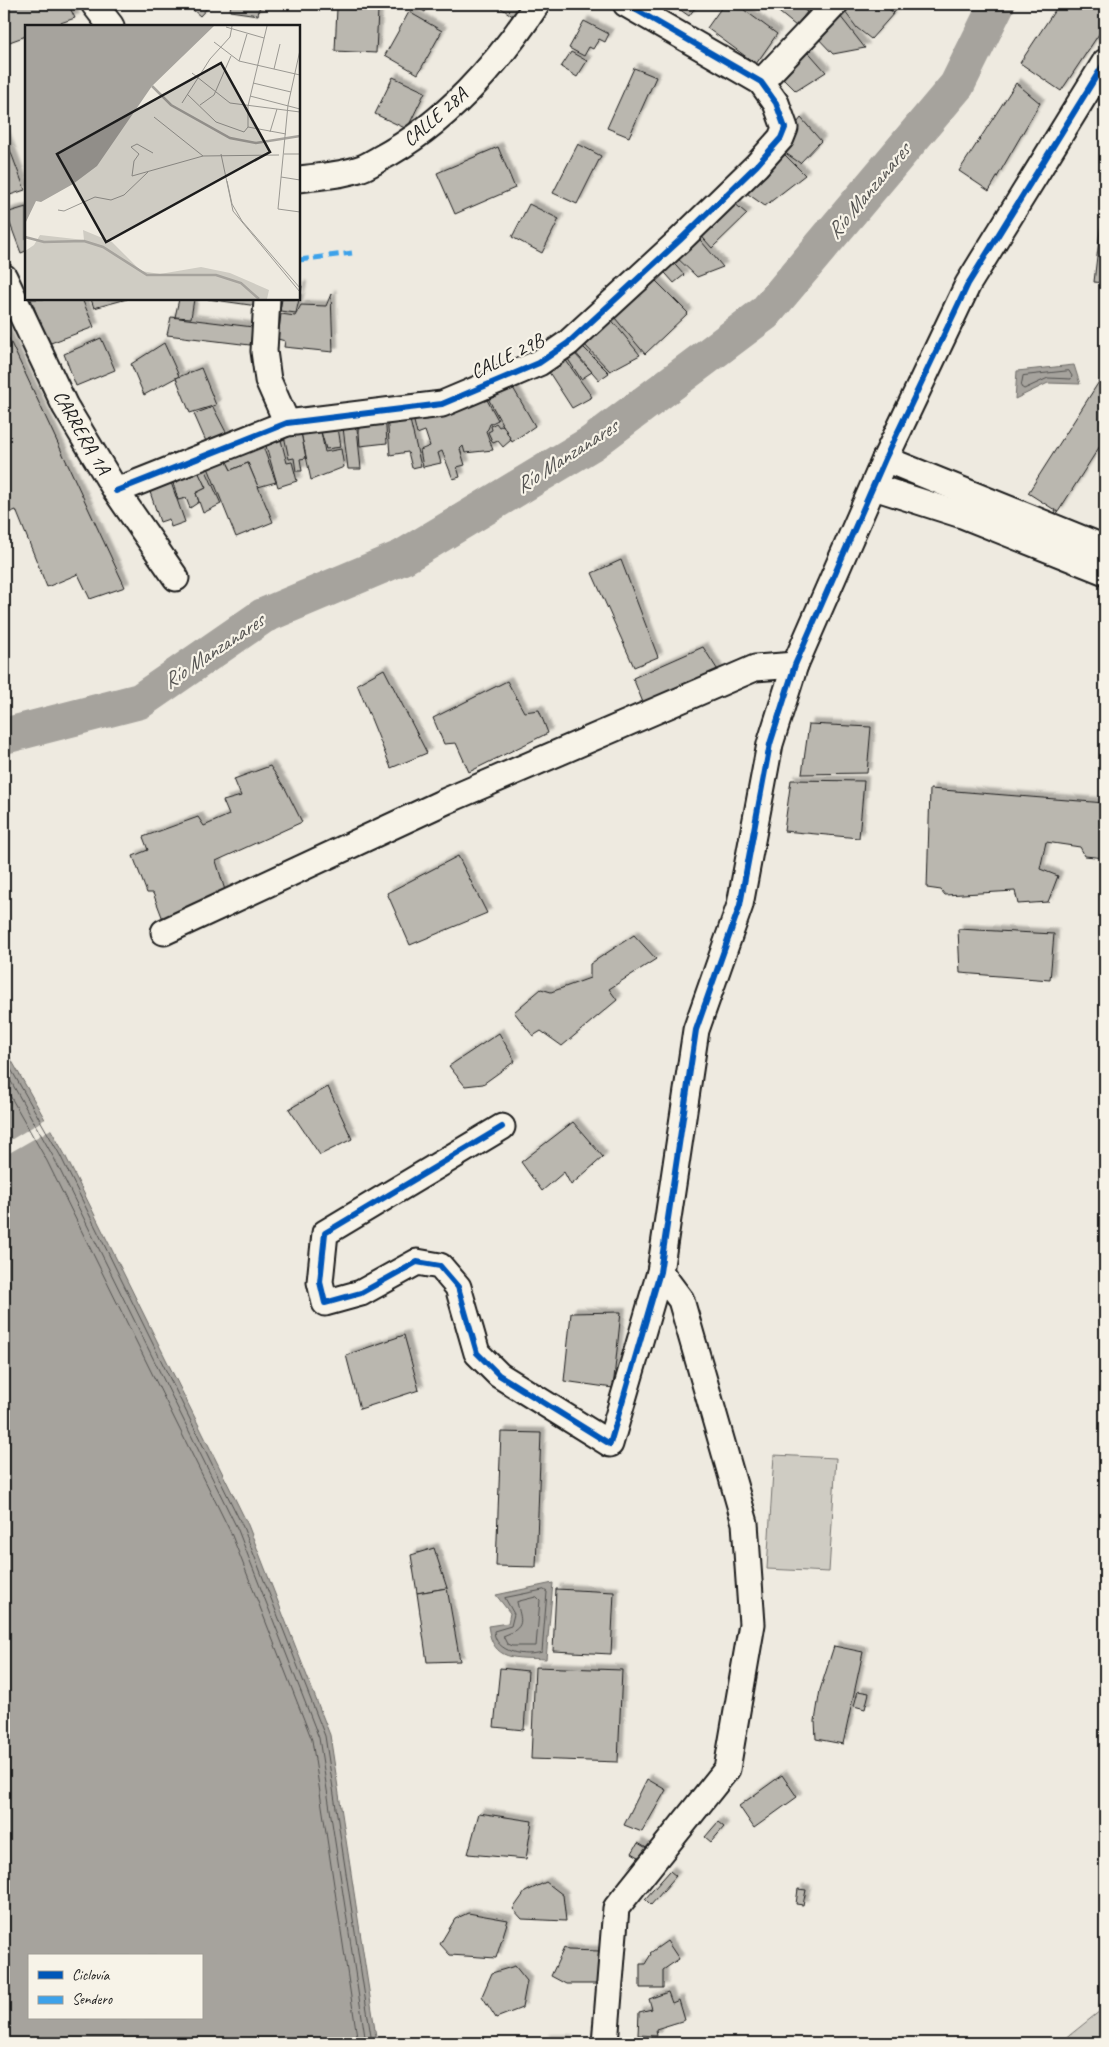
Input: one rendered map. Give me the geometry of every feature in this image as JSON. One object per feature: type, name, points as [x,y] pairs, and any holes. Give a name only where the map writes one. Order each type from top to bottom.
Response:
[{"type":"street","points":[[94,4],[110,25]]},
{"type":"street","name":"CALLE 28A","points":[[300,179],[334,176],[360,169],[397,150],[421,132],[467,91],[500,54],[537,4]]},
{"type":"street","points":[[626,4],[761,82],[835,4]]},
{"type":"street","points":[[502,1127],[325,1233],[320,1282],[325,1303],[361,1293],[417,1262],[440,1266],[458,1288],[477,1353],[500,1375],[610,1444],[660,1272],[696,1030],[740,905],[770,744],[795,665],[885,459],[968,284],[1105,62]]},
{"type":"street","name":"CALLE 29B","points":[[116,491],[287,423],[442,404],[539,363],[568,343],[680,240],[757,165],[781,138],[785,128],[782,116],[776,103],[761,82]]},
{"type":"street","name":"CARRERA 1A","points":[[11,286],[66,406],[116,491],[176,578]]},
{"type":"street","points":[[267,300],[264,351],[268,380],[287,423]]},
{"type":"street","points":[[885,459],[1105,548]]},
{"type":"street","points":[[874,486],[962,515],[1105,572]]},
{"type":"street","points":[[164,932],[446,802],[755,668],[795,665]]},
{"type":"street","points":[[604,2043],[616,1908],[727,1769],[752,1624],[745,1523],[681,1300],[660,1272]]},
{"type":"shaded area","points":[[774,1455],[836,1458],[829,1572],[767,1569]]},
{"type":"shaded area","points":[[1105,2007],[1105,2043],[1060,2043]]},
{"type":"water","points":[[1074,365],[1080,384],[1048,383],[1015,399],[1017,371]]},
{"type":"water","points":[[4,1047],[64,1153],[248,1525],[330,1735],[377,2043],[4,2043]]},
{"type":"water","points":[[553,1583],[546,1659],[508,1656],[501,1652],[491,1638],[488,1626],[508,1623],[510,1613],[496,1595]]},
{"type":"pier","points":[[47,1118],[53,1128],[4,1156],[4,1144]]},
{"type":"building","points":[[4,4],[68,4],[75,18],[55,25],[25,25],[25,36],[4,44]]},
{"type":"building","points":[[186,4],[211,4],[200,16]]},
{"type":"building","points":[[231,4],[260,4],[258,15],[230,11]]},
{"type":"building","points":[[411,4],[430,4],[425,12]]},
{"type":"building","points":[[495,4],[531,4],[520,21]]},
{"type":"building","points":[[672,4],[698,4],[689,16]]},
{"type":"building","points":[[724,4],[736,4],[777,34],[756,64],[707,28]]},
{"type":"building","points":[[769,4],[796,4],[807,12],[796,26]]},
{"type":"building","points":[[799,4],[814,4],[808,11]]},
{"type":"building","points":[[856,4],[883,4],[894,13],[871,39],[857,28],[845,12]]},
{"type":"building","points":[[883,4],[900,4],[894,13]]},
{"type":"building","points":[[1059,4],[1105,4],[1105,25],[1061,91],[1020,63]]},
{"type":"building","points":[[337,8],[378,10],[376,53],[335,51]]},
{"type":"building","points":[[409,12],[442,31],[418,74],[385,55]]},
{"type":"building","points":[[840,16],[865,48],[833,54],[815,35]]},
{"type":"building","points":[[584,21],[609,34],[605,42],[599,39],[593,49],[589,47],[584,56],[569,48]]},
{"type":"building","points":[[804,47],[826,72],[796,91],[776,71]]},
{"type":"building","points":[[571,52],[587,61],[577,77],[561,67]]},
{"type":"building","points":[[634,68],[656,77],[629,137],[607,128]]},
{"type":"building","points":[[393,77],[425,92],[407,129],[375,114]]},
{"type":"building","points":[[1016,83],[1040,103],[989,191],[959,171]]},
{"type":"building","points":[[801,118],[821,141],[800,163],[778,148]]},
{"type":"building","points":[[4,134],[25,190],[4,197]]},
{"type":"building","points":[[578,144],[601,156],[577,204],[553,193]]},
{"type":"building","points":[[498,147],[515,188],[455,214],[437,173]]},
{"type":"building","points":[[778,148],[805,175],[765,206],[738,187]]},
{"type":"building","points":[[1105,188],[1105,283],[1094,282]]},
{"type":"building","points":[[726,196],[747,214],[712,248],[698,232]]},
{"type":"building","points":[[529,204],[559,219],[542,253],[512,237]]},
{"type":"building","points":[[25,207],[25,251],[21,253],[6,213]]},
{"type":"building","points":[[696,235],[723,267],[697,277],[672,253]]},
{"type":"building","points":[[669,258],[684,275],[674,283],[659,266]]},
{"type":"building","points":[[648,273],[688,313],[645,354],[610,312]]},
{"type":"building","points":[[331,294],[333,352],[284,347],[285,341],[278,339],[281,314],[295,316],[301,305],[326,306]]},
{"type":"building","points":[[31,300],[82,300],[94,327],[48,344]]},
{"type":"building","points":[[91,300],[123,300],[94,308]]},
{"type":"building","points":[[179,300],[194,300],[191,318],[175,317]]},
{"type":"building","points":[[215,300],[259,300],[257,306]]},
{"type":"building","points":[[282,300],[299,300],[296,313],[280,311]]},
{"type":"building","points":[[606,313],[640,355],[610,371],[580,340]]},
{"type":"building","points":[[171,317],[253,327],[250,345],[167,335]]},
{"type":"building","points":[[4,328],[125,587],[90,599],[78,574],[47,587],[16,510],[4,515]]},
{"type":"building","points":[[101,338],[115,370],[76,386],[64,354]]},
{"type":"building","points":[[164,343],[179,376],[144,395],[131,364]]},
{"type":"building","points":[[580,344],[609,373],[599,380],[574,351]]},
{"type":"building","points":[[572,351],[592,372],[581,379],[564,353]]},
{"type":"building","points":[[562,355],[592,397],[572,408],[545,366]]},
{"type":"building","points":[[201,368],[216,405],[190,413],[176,378]]},
{"type":"building","points":[[1102,377],[1105,379],[1105,438],[1058,512],[1028,493]]},
{"type":"building","points":[[508,379],[535,426],[512,442],[484,391]]},
{"type":"building","points":[[481,389],[498,420],[490,424],[486,431],[493,450],[465,453],[463,446],[460,449],[465,465],[457,467],[460,477],[453,479],[442,451],[438,453],[441,463],[423,467],[420,450],[430,446],[425,431],[417,434],[411,409]]},
{"type":"building","points":[[213,407],[229,438],[208,446],[194,414]]},
{"type":"building","points":[[408,412],[421,466],[412,468],[408,452],[390,455],[387,415]]},
{"type":"building","points":[[385,413],[387,443],[360,446],[358,418]]},
{"type":"building","points":[[356,418],[361,469],[348,469],[342,419]]},
{"type":"building","points":[[337,421],[341,447],[326,449],[320,428]]},
{"type":"building","points":[[319,422],[325,452],[341,449],[344,467],[311,480],[300,428]]},
{"type":"building","points":[[496,423],[499,427],[503,425],[511,440],[503,447],[498,441],[493,443],[488,432],[492,430],[491,426]]},
{"type":"building","points":[[300,428],[306,458],[300,459],[302,471],[296,471],[294,458],[289,459],[283,431]]},
{"type":"building","points":[[281,440],[287,463],[292,462],[297,481],[278,487],[266,446]]},
{"type":"building","points":[[261,441],[276,482],[258,487],[248,463],[231,470],[225,458]]},
{"type":"building","points":[[225,458],[231,470],[248,463],[273,522],[236,537],[207,465]]},
{"type":"building","points":[[196,466],[206,488],[196,493],[199,502],[190,508],[186,498],[178,500],[171,476]]},
{"type":"building","points":[[204,466],[221,504],[203,513],[196,493],[206,488],[197,469]]},
{"type":"building","points":[[169,477],[185,522],[171,527],[169,519],[160,522],[148,486]]},
{"type":"building","points":[[621,560],[658,657],[634,667],[592,573]]},
{"type":"building","points":[[703,647],[719,672],[644,705],[633,678]]},
{"type":"building","points":[[384,669],[427,753],[391,768],[357,684]]},
{"type":"building","points":[[507,681],[524,712],[539,710],[548,733],[469,772],[456,743],[444,744],[433,718]]},
{"type":"building","points":[[809,724],[871,727],[867,773],[802,774]]},
{"type":"building","points":[[270,766],[286,790],[302,822],[216,861],[228,900],[164,922],[153,893],[147,893],[133,856],[148,850],[143,837],[198,817],[204,826],[229,815],[223,801],[241,796],[234,779]]},
{"type":"building","points":[[791,780],[864,781],[859,838],[784,831]]},
{"type":"building","points":[[930,789],[1105,803],[1105,858],[1085,856],[1080,847],[1046,842],[1040,869],[1058,876],[1048,902],[1018,904],[1015,891],[945,895],[941,890],[927,888]]},
{"type":"building","points":[[458,856],[487,913],[410,945],[387,893]]},
{"type":"building","points":[[958,929],[1054,934],[1050,980],[960,973]]},
{"type":"building","points":[[634,935],[656,959],[609,989],[617,1000],[562,1046],[541,1031],[533,1036],[514,1012],[541,989],[551,992],[590,978],[590,964]]},
{"type":"building","points":[[499,1033],[515,1061],[483,1084],[465,1086],[449,1066]]},
{"type":"building","points":[[328,1087],[352,1139],[320,1155],[289,1109]]},
{"type":"building","points":[[573,1122],[603,1157],[571,1185],[564,1172],[542,1191],[521,1162]]},
{"type":"building","points":[[621,1312],[613,1388],[564,1381],[571,1313]]},
{"type":"building","points":[[404,1335],[419,1390],[360,1409],[346,1355]]},
{"type":"building","points":[[501,1432],[541,1433],[536,1567],[496,1566]]},
{"type":"building","points":[[434,1548],[447,1588],[417,1593],[411,1555]]},
{"type":"building","points":[[447,1588],[460,1661],[427,1662],[417,1593]]},
{"type":"building","points":[[556,1589],[614,1592],[611,1654],[553,1651]]},
{"type":"building","points":[[834,1646],[863,1652],[843,1744],[816,1739],[815,1721],[820,1690]]},
{"type":"building","points":[[535,1667],[622,1670],[618,1762],[531,1759]]},
{"type":"building","points":[[500,1668],[528,1671],[524,1730],[494,1727]]},
{"type":"building","points":[[858,1691],[869,1693],[865,1709],[854,1706]]},
{"type":"building","points":[[782,1775],[797,1797],[754,1828],[739,1806]]},
{"type":"building","points":[[647,1779],[666,1790],[642,1832],[624,1825]]},
{"type":"building","points":[[479,1813],[532,1821],[526,1859],[468,1854]]},
{"type":"building","points":[[718,1822],[724,1827],[711,1842],[705,1837]]},
{"type":"building","points":[[638,1843],[660,1856],[654,1866],[632,1853]]},
{"type":"building","points":[[670,1871],[676,1876],[651,1905],[645,1899]]},
{"type":"building","points":[[546,1882],[563,1895],[566,1921],[522,1919],[513,1909],[525,1892]]},
{"type":"building","points":[[798,1889],[806,1890],[803,1905],[796,1904]]},
{"type":"building","points":[[468,1913],[508,1920],[496,1958],[450,1955],[440,1944],[455,1919]]},
{"type":"building","points":[[667,1941],[679,1959],[663,1970],[663,1988],[640,1988],[640,1964],[645,1964],[650,1953]]},
{"type":"building","points":[[564,1948],[568,1950],[599,1951],[597,1984],[566,1984],[551,1976]]},
{"type":"building","points":[[515,1966],[527,1981],[522,2008],[496,2018],[482,1996],[492,1973]]},
{"type":"building","points":[[668,1992],[672,2003],[679,2000],[685,2020],[656,2029],[657,2036],[638,2035],[639,2012],[652,2009],[649,1999]]},
{"type":"building","points":[[545,2040],[568,2040],[568,2043],[545,2043]]},
{"type":"waterway","name":"Río Manzanares","points":[[4,736],[140,701],[263,616],[403,557],[592,443],[765,313],[957,85],[997,4]]},
{"type":"marked path","points":[[300,260],[352,253]]},
{"type":"cycle path","points":[[116,491],[287,423],[442,404],[539,363],[568,343],[680,240],[757,165],[781,138],[785,128],[776,103],[761,82],[626,4]]},
{"type":"cycle path","points":[[502,1127],[325,1233],[320,1282],[325,1303],[361,1293],[417,1262],[440,1266],[458,1287],[477,1353],[499,1375],[610,1444],[660,1272],[696,1030],[740,905],[770,744],[795,665],[885,459],[968,284],[1105,62]]}]
